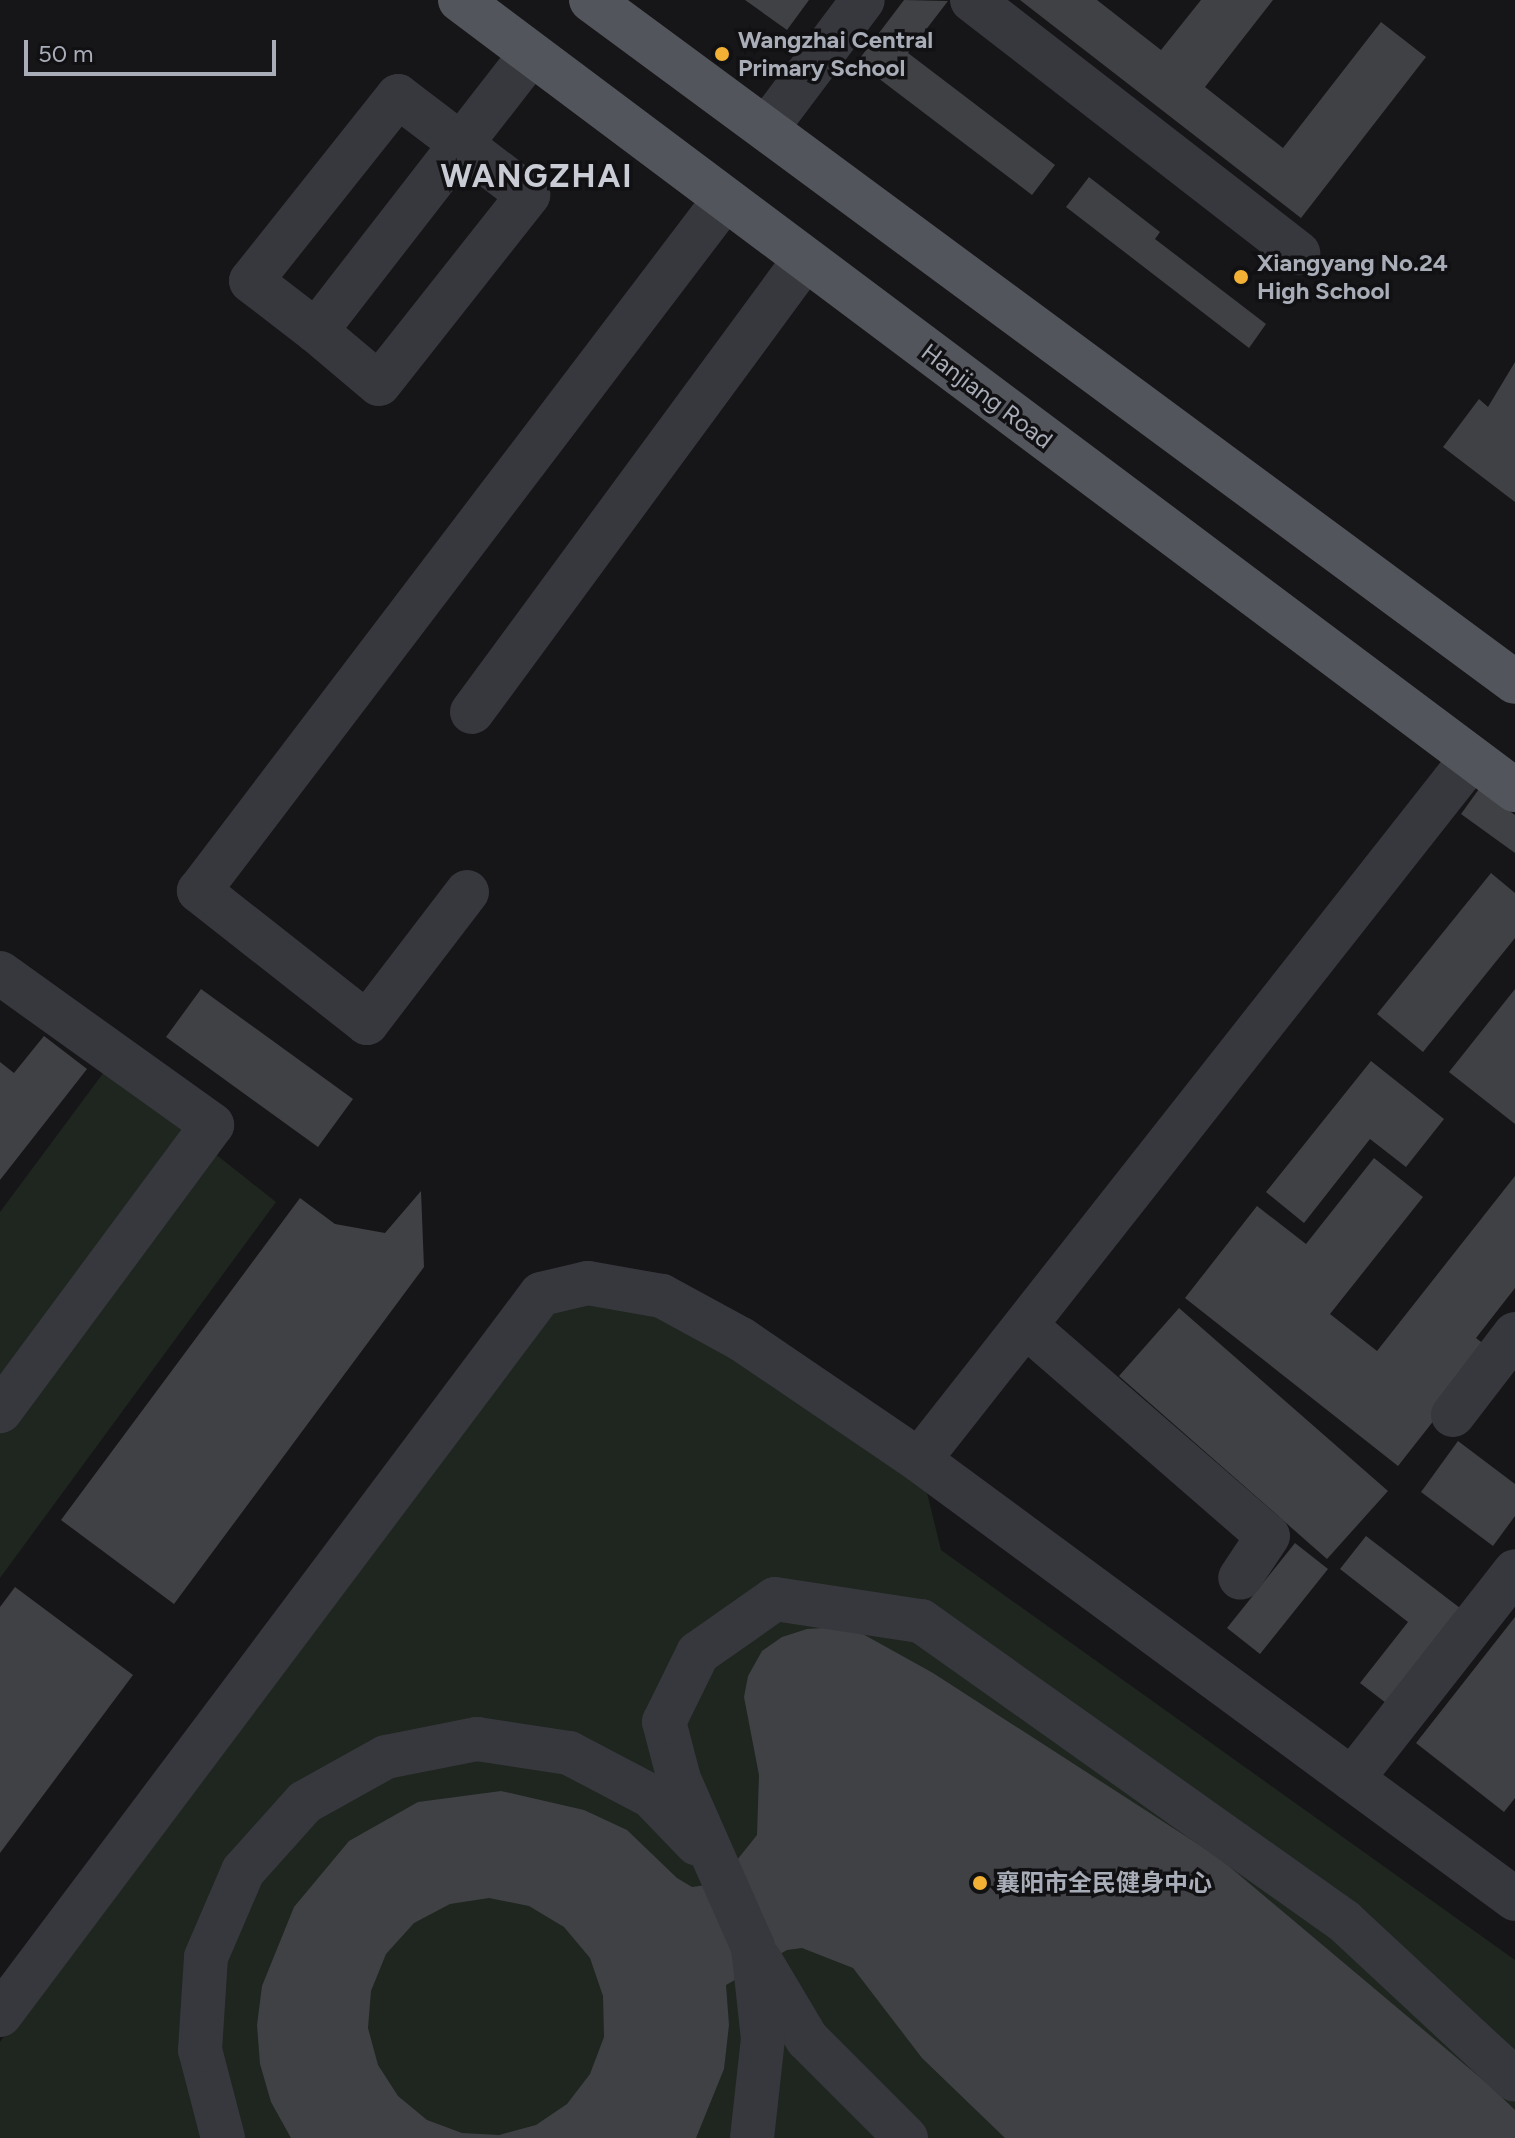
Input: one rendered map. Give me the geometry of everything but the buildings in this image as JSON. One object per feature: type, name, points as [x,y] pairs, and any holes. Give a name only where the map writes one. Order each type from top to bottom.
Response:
[{"type":"main road","name":"Hanjiang Road","points":[[460,0],[1515,790]]},
{"type":"main road","points":[[591,0],[1515,682]]},
{"type":"street","points":[[766,129],[863,0]]},
{"type":"street","points":[[972,0],[1298,253]]},
{"type":"street","points":[[316,331],[531,54]]},
{"type":"street","points":[[398,96],[528,195],[379,384],[316,331],[251,281],[398,96]]},
{"type":"street","points":[[467,892],[367,1023],[199,891],[725,199]]},
{"type":"street","points":[[472,712],[805,259]]},
{"type":"street","points":[[919,1460],[1471,759]]},
{"type":"street","points":[[0,973],[212,1125],[0,1411]]},
{"type":"street","points":[[0,2015],[541,1294],[588,1283],[662,1296],[741,1339],[919,1460],[1515,1899]]},
{"type":"street","points":[[1026,1326],[1268,1536],[1240,1578]]},
{"type":"street","points":[[1453,1415],[1515,1334]]},
{"type":"street","points":[[1352,1779],[1515,1571]]},
{"type":"street","points":[[894,2133],[807,2039],[753,1947],[679,1779],[664,1722],[698,1653],[775,1599],[921,1621],[1344,1921],[1515,2080]]},
{"type":"street","points":[[223,2138],[200,2050],[206,1957],[243,1871],[305,1802],[386,1757],[477,1739],[569,1753],[651,1796],[715,1863]]},
{"type":"street","points":[[752,2138],[763,2039],[753,1947]]},
{"type":"shaded area","points":[[107,1068],[276,1202],[0,1578],[0,1212]]},
{"type":"shaded area","points":[[541,1294],[662,1296],[919,1460],[941,1550],[1515,1960],[1515,2138],[0,2138],[0,2042]]},
{"type":"place","name":"Wangzhai Central Primary School","points":[[722,54]]},
{"type":"place","name":"Xiangyang No.24 High School","points":[[1241,277]]},
{"type":"place","name":"襄阳市全民健身中心","points":[[980,1883]]},
{"type":"district","name":"WANGZHAI","points":[[537,176]]}]
